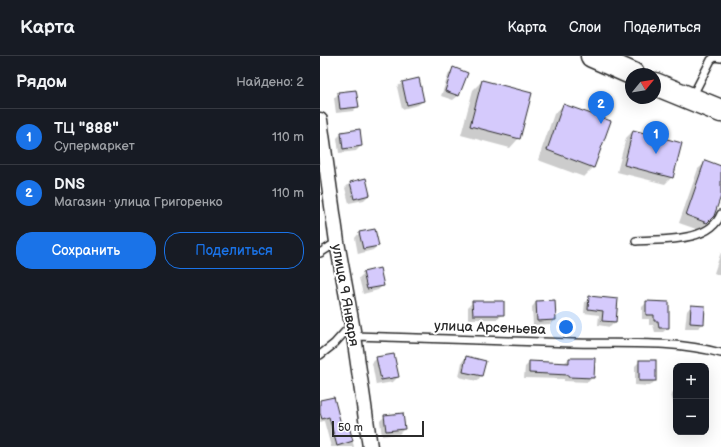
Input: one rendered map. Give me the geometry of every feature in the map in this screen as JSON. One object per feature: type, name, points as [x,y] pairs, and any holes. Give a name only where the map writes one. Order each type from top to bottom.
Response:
[{"type":"main road","points":[[592,56],[625,70]]},
{"type":"main road","points":[[661,87],[721,111]]},
{"type":"street","name":"улица 9 Января","points":[[320,120],[337,242],[370,447]]},
{"type":"lane","points":[[691,100],[711,60],[715,57],[721,58]]},
{"type":"lane","points":[[636,241],[697,235],[708,230],[718,221],[721,214]]},
{"type":"lane","points":[[320,252],[337,242]]},
{"type":"lane","points":[[320,355],[352,331]]},
{"type":"lane","name":"улица Арсеньева","points":[[352,331],[548,342],[634,342],[687,346],[721,353]]},
{"type":"building","points":[[453,67],[468,73],[459,96],[445,91]]},
{"type":"building","points":[[419,78],[424,101],[407,105],[402,82]]},
{"type":"building","points":[[482,80],[532,93],[520,139],[470,126]]},
{"type":"building","points":[[356,90],[359,107],[340,109],[338,92]]},
{"type":"building","points":[[563,104],[611,121],[594,168],[547,150]]},
{"type":"building","points":[[360,129],[362,146],[343,149],[341,132]]},
{"type":"building","points":[[633,130],[682,143],[673,178],[624,165]]},
{"type":"building","points":[[705,160],[721,166],[721,196],[714,216],[707,223],[686,215]]},
{"type":"building","points":[[366,178],[370,195],[354,199],[350,182]]},
{"type":"building","points":[[375,229],[379,246],[363,249],[359,232]]},
{"type":"building","points":[[380,268],[384,286],[367,289],[363,272]]},
{"type":"building","points":[[589,296],[618,299],[616,322],[602,321],[603,311],[588,309]]},
{"type":"building","points":[[555,300],[556,320],[537,321],[536,301]]},
{"type":"building","points":[[472,301],[504,301],[504,315],[473,315]]},
{"type":"building","points":[[646,301],[669,302],[669,328],[659,328],[658,321],[654,321],[654,315],[646,315]]},
{"type":"building","points":[[691,305],[705,306],[704,324],[690,323]]},
{"type":"building","points":[[394,354],[399,377],[381,380],[376,357]]},
{"type":"building","points":[[466,356],[486,361],[482,376],[463,372]]},
{"type":"building","points":[[569,358],[595,358],[594,378],[529,373],[529,361],[569,363]]},
{"type":"building","points":[[639,360],[656,360],[656,381],[639,381]]},
{"type":"building","points":[[334,397],[342,428],[349,426],[353,441],[337,446],[329,417],[322,419],[320,413],[320,400]]},
{"type":"building","points":[[403,413],[405,429],[386,431],[384,415]]},
{"type":"place","name":"DNS","points":[[601,124]]},
{"type":"place","name":"ТЦ \"888\"","points":[[656,154]]}]
